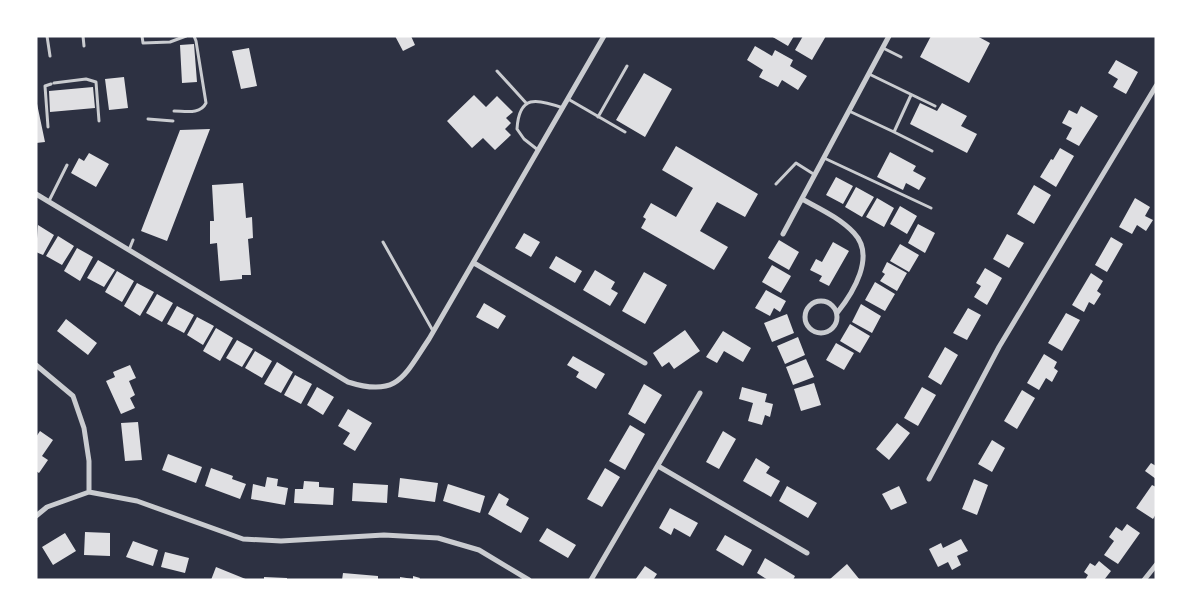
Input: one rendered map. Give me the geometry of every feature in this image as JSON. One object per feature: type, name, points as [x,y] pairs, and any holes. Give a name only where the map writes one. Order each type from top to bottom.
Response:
[{"type":"street","points":[[36,194],[348,382],[363,387],[380,388],[401,379],[433,332],[604,36]]},
{"type":"street","points":[[783,234],[889,36]]},
{"type":"street","points":[[929,479],[999,347],[1156,86]]},
{"type":"street","points":[[802,199],[845,225],[856,234],[864,250],[859,276],[846,302],[837,313],[834,327],[825,333],[815,332],[806,320],[807,310],[815,302],[826,302],[835,308],[837,313]]},
{"type":"street","points":[[474,263],[646,363]]},
{"type":"street","points":[[36,365],[73,396],[84,428],[89,461],[89,492]]},
{"type":"street","points":[[591,580],[700,393]]},
{"type":"street","points":[[658,466],[807,553]]},
{"type":"street","points":[[36,516],[47,507],[89,492],[138,501],[243,539],[281,541],[384,535],[438,538],[479,550],[530,580]]},
{"type":"street","points":[[1144,580],[1156,565]]},
{"type":"lane","points":[[47,36],[50,56]]},
{"type":"lane","points":[[83,36],[84,46]]},
{"type":"lane","points":[[142,36],[142,44],[170,42],[186,36]]},
{"type":"lane","points":[[174,111],[194,112],[200,110],[206,103],[194,36]]},
{"type":"lane","points":[[883,48],[901,57]]},
{"type":"lane","points":[[598,116],[627,66]]},
{"type":"lane","points":[[497,71],[526,104]]},
{"type":"lane","points":[[869,74],[935,106]]},
{"type":"lane","points":[[48,127],[45,86],[52,83],[86,79],[96,82],[99,121]]},
{"type":"lane","points":[[894,132],[911,94]]},
{"type":"lane","points":[[568,99],[625,132]]},
{"type":"lane","points":[[538,150],[524,139],[517,129],[521,108],[535,100],[545,101],[562,108]]},
{"type":"lane","points":[[849,111],[932,151]]},
{"type":"lane","points":[[148,119],[174,121]]},
{"type":"lane","points":[[824,158],[931,208]]},
{"type":"lane","points":[[776,184],[796,163],[815,175]]},
{"type":"lane","points":[[48,201],[67,165]]},
{"type":"lane","points":[[106,236],[108,230]]},
{"type":"lane","points":[[129,250],[132,240]]},
{"type":"lane","points":[[383,242],[433,332]]},
{"type":"building","points":[[395,36],[411,36],[415,45],[403,51]]},
{"type":"building","points":[[771,36],[794,36],[788,46]]},
{"type":"building","points":[[803,36],[826,36],[812,60],[795,50]]},
{"type":"building","points":[[931,36],[977,36],[990,43],[969,83],[920,57]]},
{"type":"building","points":[[194,44],[197,82],[182,83],[180,45]]},
{"type":"building","points":[[755,46],[772,56],[775,50],[793,60],[790,66],[807,76],[798,90],[782,80],[778,87],[759,77],[763,70],[747,60]]},
{"type":"building","points":[[249,48],[257,86],[241,89],[232,51]]},
{"type":"building","points":[[1116,60],[1138,72],[1126,94],[1113,87],[1118,79],[1108,73]]},
{"type":"building","points":[[644,73],[672,89],[645,137],[616,120]]},
{"type":"building","points":[[124,77],[128,108],[109,110],[105,79]]},
{"type":"building","points":[[93,87],[95,108],[50,112],[49,91]]},
{"type":"building","points":[[474,95],[486,107],[497,96],[513,112],[506,118],[511,123],[505,129],[511,135],[495,150],[483,138],[472,148],[447,121]]},
{"type":"building","points":[[36,99],[45,142],[36,143]]},
{"type":"building","points":[[920,103],[937,111],[942,103],[967,116],[961,126],[977,134],[967,153],[910,124]]},
{"type":"building","points":[[1081,106],[1098,116],[1079,146],[1066,139],[1072,128],[1062,123],[1069,110],[1077,114]]},
{"type":"building","points":[[210,129],[167,241],[141,231],[180,130]]},
{"type":"building","points":[[676,146],[758,194],[745,217],[717,202],[700,231],[728,247],[714,270],[641,228],[646,219],[643,217],[651,203],[676,217],[693,188],[662,170]]},
{"type":"building","points":[[1060,148],[1074,156],[1056,187],[1040,177]]},
{"type":"building","points":[[890,152],[916,166],[913,171],[926,178],[919,190],[906,183],[903,190],[877,177]]},
{"type":"building","points":[[89,153],[109,164],[96,187],[71,173],[79,158],[84,161]]},
{"type":"building","points":[[836,177],[853,186],[843,204],[826,195]]},
{"type":"building","points":[[243,183],[246,218],[252,217],[253,238],[248,239],[251,275],[242,275],[242,279],[220,281],[217,243],[210,244],[210,221],[214,221],[212,185]]},
{"type":"building","points":[[1034,185],[1051,195],[1034,224],[1017,214]]},
{"type":"building","points":[[856,187],[874,197],[862,217],[845,207]]},
{"type":"building","points":[[877,198],[894,208],[884,227],[866,217]]},
{"type":"building","points":[[1135,198],[1150,207],[1145,216],[1153,220],[1146,231],[1137,225],[1132,234],[1119,227]]},
{"type":"building","points":[[900,206],[917,216],[907,234],[890,224]]},
{"type":"building","points":[[918,224],[935,233],[925,253],[908,243]]},
{"type":"building","points":[[38,225],[54,235],[43,255],[36,252]]},
{"type":"building","points":[[524,233],[540,242],[531,257],[515,248]]},
{"type":"building","points":[[1007,234],[1024,243],[1009,268],[993,259]]},
{"type":"building","points":[[58,236],[74,246],[62,265],[46,256]]},
{"type":"building","points":[[1111,237],[1123,244],[1107,272],[1095,265]]},
{"type":"building","points":[[779,240],[799,252],[789,270],[768,258]]},
{"type":"building","points":[[833,242],[849,251],[829,286],[819,281],[822,276],[810,270],[816,259],[822,262]]},
{"type":"building","points":[[900,244],[919,255],[909,272],[890,261]]},
{"type":"building","points":[[77,248],[93,257],[80,281],[64,271]]},
{"type":"building","points":[[556,256],[582,271],[575,283],[549,268]]},
{"type":"building","points":[[98,260],[115,270],[104,287],[87,278]]},
{"type":"building","points":[[887,262],[907,273],[897,291],[880,281],[885,274],[882,272]]},
{"type":"building","points":[[772,265],[791,276],[781,293],[762,282]]},
{"type":"building","points":[[985,268],[1002,278],[987,305],[974,297],[981,286],[976,283]]},
{"type":"building","points":[[595,270],[615,282],[611,289],[618,293],[610,306],[583,290]]},
{"type":"building","points":[[117,271],[134,281],[122,302],[105,292]]},
{"type":"building","points":[[644,272],[667,285],[645,324],[622,311]]},
{"type":"building","points":[[1091,273],[1103,281],[1097,291],[1101,294],[1094,305],[1089,302],[1084,312],[1072,305]]},
{"type":"building","points":[[875,282],[895,294],[885,311],[865,300]]},
{"type":"building","points":[[137,283],[154,292],[140,316],[124,306]]},
{"type":"building","points":[[766,290],[786,301],[780,312],[774,308],[770,316],[755,308]]},
{"type":"building","points":[[157,294],[173,303],[162,322],[146,313]]},
{"type":"building","points":[[484,303],[506,316],[498,329],[476,317]]},
{"type":"building","points":[[861,304],[881,316],[872,333],[852,322]]},
{"type":"building","points":[[177,306],[194,315],[184,333],[167,324]]},
{"type":"building","points":[[968,308],[981,315],[967,340],[953,333]]},
{"type":"building","points":[[1066,313],[1080,320],[1062,351],[1048,343]]},
{"type":"building","points":[[787,314],[794,333],[772,342],[764,323]]},
{"type":"building","points":[[197,317],[214,326],[203,345],[187,335]]},
{"type":"building","points":[[66,319],[97,343],[88,355],[57,331]]},
{"type":"building","points":[[850,324],[870,336],[860,353],[840,341]]},
{"type":"building","points":[[216,328],[233,338],[220,361],[203,351]]},
{"type":"building","points":[[685,330],[700,351],[674,369],[669,362],[662,367],[653,353]]},
{"type":"building","points":[[723,331],[751,348],[743,362],[724,351],[717,363],[706,357]]},
{"type":"building","points":[[798,337],[805,355],[785,364],[777,346]]},
{"type":"building","points":[[237,340],[253,349],[242,367],[226,358]]},
{"type":"building","points":[[836,343],[854,353],[844,370],[826,360]]},
{"type":"building","points":[[945,347],[958,355],[941,385],[928,377]]},
{"type":"building","points":[[255,351],[272,361],[262,378],[245,368]]},
{"type":"building","points":[[1044,354],[1057,362],[1054,368],[1058,371],[1052,382],[1046,378],[1039,390],[1027,383]]},
{"type":"building","points":[[573,356],[605,374],[596,389],[576,377],[579,372],[567,365]]},
{"type":"building","points":[[806,359],[814,377],[793,385],[786,367]]},
{"type":"building","points":[[277,362],[293,372],[281,393],[264,384]]},
{"type":"building","points":[[130,365],[136,378],[129,381],[135,395],[130,398],[135,408],[121,414],[106,381],[115,377],[113,372]]},
{"type":"building","points":[[295,375],[312,384],[301,404],[284,395]]},
{"type":"building","points":[[814,383],[821,405],[801,411],[794,389]]},
{"type":"building","points":[[644,384],[662,395],[645,424],[628,414]]},
{"type":"building","points":[[317,387],[334,397],[323,415],[307,405]]},
{"type":"building","points":[[742,387],[767,394],[765,402],[773,404],[770,417],[765,415],[762,425],[748,421],[753,403],[739,399]]},
{"type":"building","points":[[922,387],[936,395],[918,426],[904,418]]},
{"type":"building","points":[[1022,390],[1035,398],[1017,429],[1004,421]]},
{"type":"building","points":[[348,409],[372,423],[355,451],[343,444],[350,433],[338,426]]},
{"type":"building","points":[[138,422],[142,460],[125,461],[121,423]]},
{"type":"building","points":[[897,423],[910,433],[889,460],[876,449]]},
{"type":"building","points":[[630,425],[645,434],[625,470],[609,461]]},
{"type":"building","points":[[40,431],[53,440],[42,456],[48,460],[39,473],[36,471],[36,437]]},
{"type":"building","points":[[723,431],[736,439],[719,469],[706,462]]},
{"type":"building","points":[[992,440],[1005,448],[992,472],[978,464]]},
{"type":"building","points":[[168,454],[202,467],[196,483],[162,470]]},
{"type":"building","points":[[756,458],[770,467],[766,473],[780,481],[771,497],[743,481]]},
{"type":"building","points":[[1151,463],[1156,466],[1156,479],[1145,471]]},
{"type":"building","points":[[211,468],[233,476],[232,479],[246,484],[240,499],[205,486]]},
{"type":"building","points":[[605,468],[620,477],[602,507],[587,499]]},
{"type":"building","points":[[267,477],[278,479],[277,486],[288,488],[285,505],[251,499],[253,484],[265,487]]},
{"type":"building","points":[[400,478],[438,483],[435,502],[398,497]]},
{"type":"building","points":[[974,479],[988,485],[977,515],[962,509]]},
{"type":"building","points":[[304,481],[319,482],[319,487],[334,488],[333,505],[294,503],[295,489],[303,489]]},
{"type":"building","points":[[353,483],[388,485],[387,503],[352,501]]},
{"type":"building","points":[[448,484],[485,496],[480,513],[443,501]]},
{"type":"building","points":[[1152,485],[1156,487],[1156,514],[1153,519],[1136,508]]},
{"type":"building","points":[[787,486],[817,503],[808,518],[779,501]]},
{"type":"building","points":[[899,486],[907,503],[891,510],[882,494]]},
{"type":"building","points":[[499,493],[509,499],[506,505],[529,518],[521,533],[488,514]]},
{"type":"building","points":[[670,508],[698,523],[690,537],[674,528],[671,535],[659,528]]},
{"type":"building","points":[[1127,524],[1140,533],[1118,564],[1104,555],[1114,541],[1109,537],[1116,527],[1122,531]]},
{"type":"building","points":[[547,528],[576,545],[568,558],[539,541]]},
{"type":"building","points":[[85,532],[110,533],[110,556],[84,555]]},
{"type":"building","points":[[65,533],[76,551],[53,565],[42,547]]},
{"type":"building","points":[[725,535],[752,550],[743,566],[716,550]]},
{"type":"building","points":[[961,539],[968,551],[957,556],[961,565],[952,570],[948,562],[938,567],[929,549],[941,543],[943,548]]},
{"type":"building","points":[[133,541],[158,550],[153,566],[126,557]]},
{"type":"building","points":[[165,552],[189,558],[185,573],[161,567]]},
{"type":"building","points":[[765,558],[795,576],[793,580],[768,580],[757,573]]},
{"type":"building","points":[[1099,561],[1111,571],[1104,580],[1085,580],[1088,575],[1084,572],[1090,563],[1095,566]]},
{"type":"building","points":[[847,564],[860,580],[829,580]]},
{"type":"building","points":[[645,566],[657,574],[653,580],[635,580]]},
{"type":"building","points":[[216,567],[248,580],[211,580]]},
{"type":"building","points":[[343,573],[378,576],[378,580],[342,580]]},
{"type":"building","points":[[413,576],[420,578],[419,580],[400,580],[400,577],[413,579]]},
{"type":"building","points":[[264,577],[287,578],[287,580],[264,580]]}]
